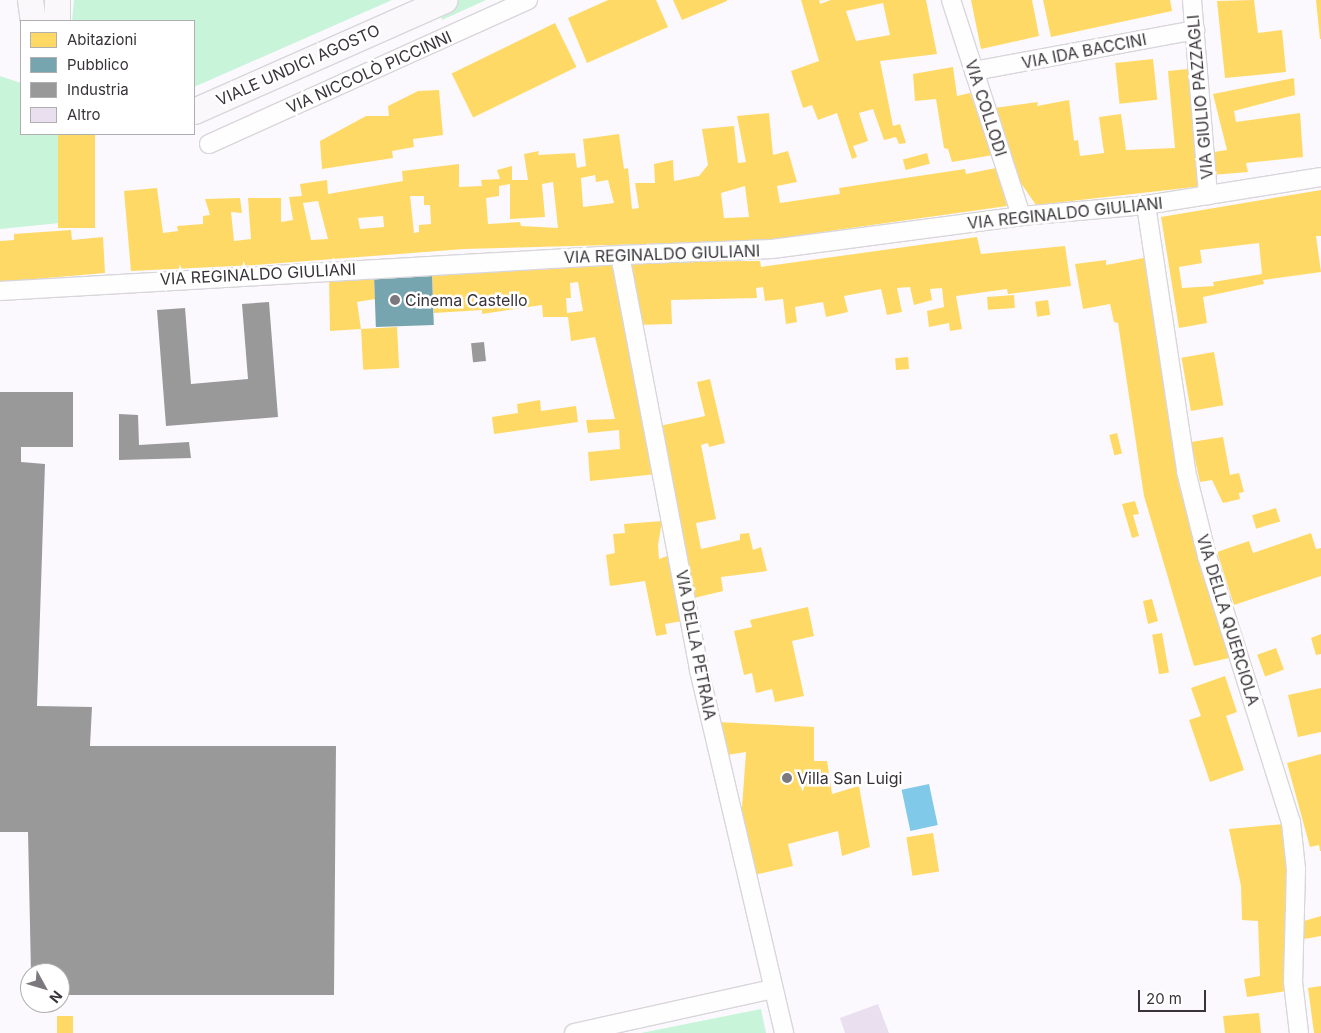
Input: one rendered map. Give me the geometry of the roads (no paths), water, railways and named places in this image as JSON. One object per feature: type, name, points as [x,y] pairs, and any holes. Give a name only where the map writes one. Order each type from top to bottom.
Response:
[{"type":"main road","points":[[30,0],[33,20]]},
{"type":"main road","points":[[57,0],[57,20]]},
{"type":"main road","name":"VIALE UNDICI AGOSTO","points":[[403,19],[429,0]]},
{"type":"main road","name":"VIALE UNDICI AGOSTO","points":[[195,111],[445,0]]},
{"type":"street","name":"VIA NICCOLÒ PICCINNI","points":[[209,144],[528,0]]},
{"type":"street","name":"VIA COLLODI","points":[[950,0],[1021,216]]},
{"type":"street","name":"VIA GIULIO PAZZAGLI","points":[[1192,0],[1208,195]]},
{"type":"street","name":"VIA IDA BACCINI","points":[[974,72],[1195,30]]},
{"type":"street","name":"VIA REGINALDO GIULIANI","points":[[0,291],[620,254],[772,249],[1021,216],[1146,205],[1321,177]]},
{"type":"street","name":"VIA DELLA QUERCIOLA","points":[[1146,205],[1186,471],[1207,556],[1291,822],[1296,869],[1293,982],[1299,1033]]},
{"type":"street","name":"VIA DELLA PETRAIA","points":[[620,254],[699,670],[772,989],[784,1033]]},
{"type":"street","points":[[574,1033],[772,989]]},
{"type":"water","points":[[929,784],[938,825],[910,831],[902,790]]},
{"type":"place","name":"Cinema Castello","points":[[395,300]]},
{"type":"place","name":"Villa San Luigi","points":[[787,778]]}]
